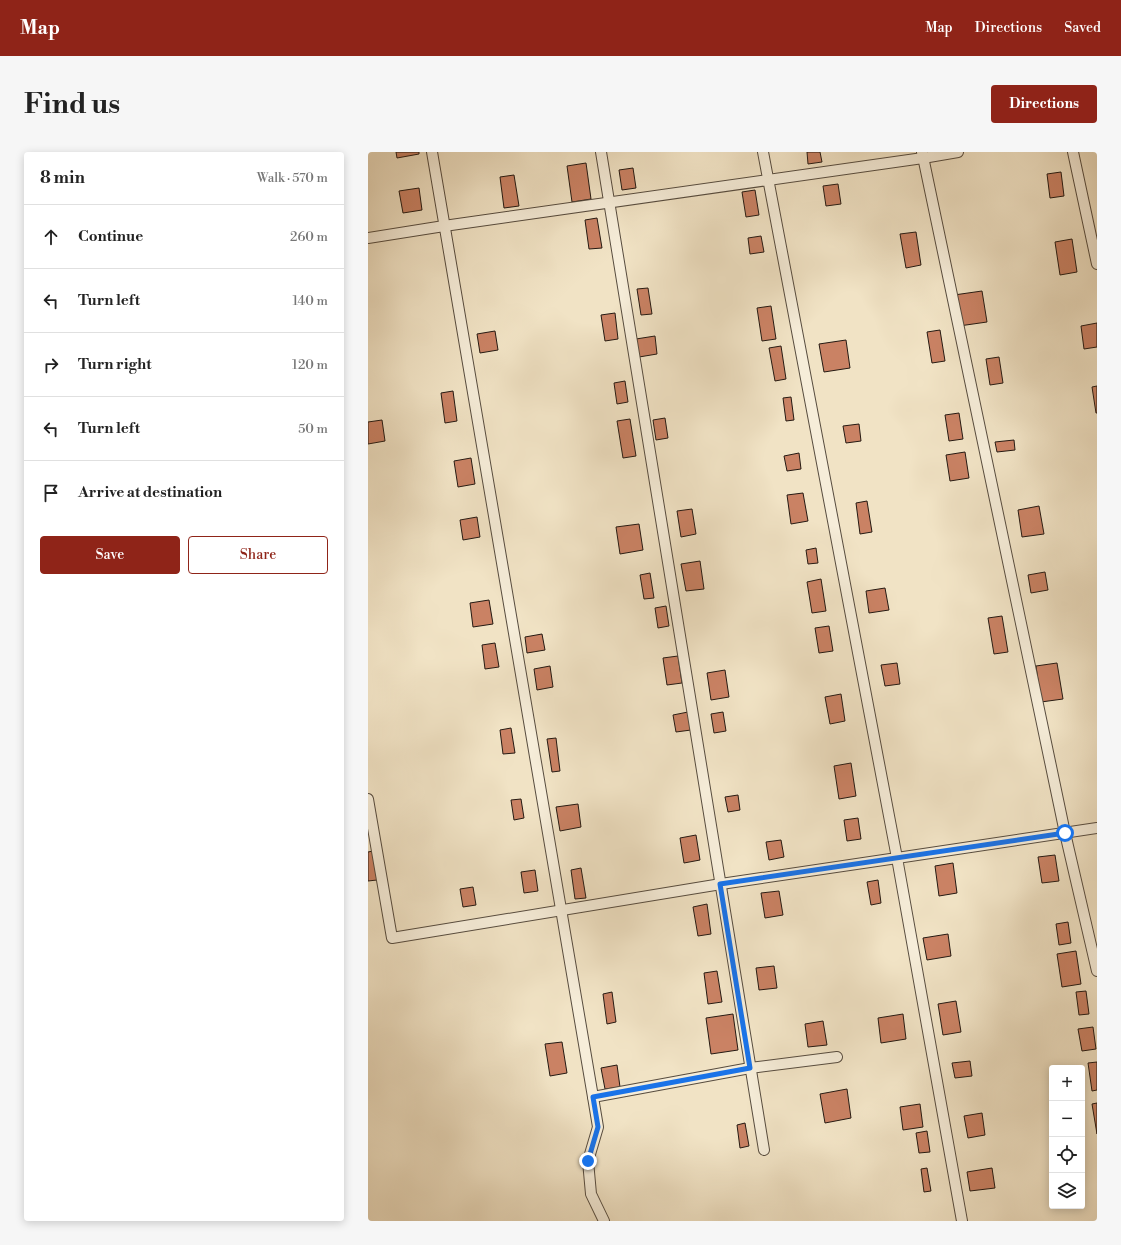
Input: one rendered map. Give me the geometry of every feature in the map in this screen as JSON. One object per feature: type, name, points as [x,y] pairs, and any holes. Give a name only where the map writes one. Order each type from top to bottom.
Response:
[{"type":"street","points":[[432,152],[598,1127],[588,1161],[591,1194],[604,1221]]},
{"type":"street","points":[[602,152],[764,1150]]},
{"type":"street","points":[[763,152],[897,858],[962,1221]]},
{"type":"street","points":[[368,238],[768,180],[923,155],[958,152]]},
{"type":"street","points":[[1073,152],[1097,264]]},
{"type":"street","points":[[923,155],[1065,833],[1097,971]]},
{"type":"street","points":[[368,799],[392,938],[720,884],[1097,828]]},
{"type":"street","points":[[593,1097],[750,1068],[837,1057]]},
{"type":"building","points":[[396,152],[419,152],[419,154],[397,158]]},
{"type":"building","points":[[807,152],[820,152],[822,162],[808,164]]},
{"type":"building","points":[[586,163],[591,199],[572,202],[567,166]]},
{"type":"building","points":[[633,168],[636,188],[622,190],[619,170]]},
{"type":"building","points":[[1061,172],[1064,196],[1050,198],[1047,174]]},
{"type":"building","points":[[514,175],[519,206],[504,208],[500,177]]},
{"type":"building","points":[[838,184],[841,204],[826,206],[823,186]]},
{"type":"building","points":[[419,188],[422,210],[403,213],[399,191]]},
{"type":"building","points":[[755,190],[759,215],[746,217],[742,192]]},
{"type":"building","points":[[597,218],[602,248],[589,249],[585,220]]},
{"type":"building","points":[[916,232],[921,265],[906,268],[900,234]]},
{"type":"building","points":[[761,236],[764,252],[750,254],[748,238]]},
{"type":"building","points":[[1072,239],[1077,272],[1060,275],[1055,242]]},
{"type":"building","points":[[648,288],[652,314],[641,315],[637,289]]},
{"type":"building","points":[[982,291],[987,322],[959,326],[954,295]]},
{"type":"building","points":[[771,306],[776,339],[762,341],[757,308]]},
{"type":"building","points":[[615,313],[618,339],[605,341],[601,315]]},
{"type":"building","points":[[1097,323],[1097,347],[1084,349],[1081,326]]},
{"type":"building","points":[[940,330],[945,361],[932,363],[927,332]]},
{"type":"building","points":[[495,331],[498,350],[480,353],[477,334]]},
{"type":"building","points":[[655,336],[657,354],[639,357],[636,339]]},
{"type":"building","points":[[846,340],[850,368],[824,372],[819,344]]},
{"type":"building","points":[[781,346],[786,379],[775,381],[769,348]]},
{"type":"building","points":[[999,357],[1003,383],[990,385],[986,359]]},
{"type":"building","points":[[625,381],[628,402],[617,404],[614,383]]},
{"type":"building","points":[[1097,386],[1097,413],[1096,413],[1092,387]]},
{"type":"building","points":[[453,391],[457,421],[445,423],[441,393]]},
{"type":"building","points":[[791,397],[794,420],[786,421],[783,398]]},
{"type":"building","points":[[959,413],[963,439],[949,441],[945,415]]},
{"type":"building","points":[[665,418],[668,438],[656,440],[653,420]]},
{"type":"building","points":[[630,419],[636,456],[623,458],[617,421]]},
{"type":"building","points":[[382,420],[385,441],[368,444],[368,422]]},
{"type":"building","points":[[859,424],[861,441],[846,443],[843,426]]},
{"type":"building","points":[[1014,440],[1015,450],[997,452],[995,442]]},
{"type":"building","points":[[965,452],[969,478],[950,481],[946,455]]},
{"type":"building","points":[[799,453],[801,469],[787,471],[784,456]]},
{"type":"building","points":[[471,458],[475,484],[458,487],[454,461]]},
{"type":"building","points":[[803,493],[808,521],[791,524],[787,495]]},
{"type":"building","points":[[867,501],[872,532],[860,534],[856,503]]},
{"type":"building","points":[[1039,506],[1044,534],[1022,537],[1018,510]]},
{"type":"building","points":[[692,509],[696,534],[681,537],[677,511]]},
{"type":"building","points":[[477,517],[480,537],[463,540],[460,520]]},
{"type":"building","points":[[639,524],[643,550],[620,554],[616,527]]},
{"type":"building","points":[[816,548],[818,563],[808,564],[806,550]]},
{"type":"building","points":[[700,561],[704,589],[686,591],[681,564]]},
{"type":"building","points":[[1045,572],[1048,590],[1031,593],[1028,575]]},
{"type":"building","points":[[650,573],[654,598],[644,599],[640,575]]},
{"type":"building","points":[[821,579],[826,611],[812,613],[807,582]]},
{"type":"building","points":[[885,588],[889,610],[869,613],[866,591]]},
{"type":"building","points":[[489,600],[493,624],[473,627],[470,603]]},
{"type":"building","points":[[666,606],[669,626],[658,628],[655,608]]},
{"type":"building","points":[[1002,616],[1008,652],[994,654],[988,618]]},
{"type":"building","points":[[829,626],[833,651],[819,653],[815,628]]},
{"type":"building","points":[[542,634],[545,650],[527,653],[525,637]]},
{"type":"building","points":[[495,643],[499,667],[485,669],[482,645]]},
{"type":"building","points":[[678,656],[682,683],[667,685],[663,658]]},
{"type":"building","points":[[897,663],[900,684],[885,686],[881,665]]},
{"type":"building","points":[[1057,663],[1063,699],[1041,702],[1036,666]]},
{"type":"building","points":[[550,666],[553,687],[537,690],[534,669]]},
{"type":"building","points":[[725,670],[729,697],[711,700],[707,673]]},
{"type":"building","points":[[841,694],[845,721],[830,724],[825,697]]},
{"type":"building","points":[[688,712],[691,730],[676,732],[673,715]]},
{"type":"building","points":[[723,712],[726,731],[714,733],[711,714]]},
{"type":"building","points":[[511,728],[515,753],[503,754],[500,730]]},
{"type":"building","points":[[556,738],[560,771],[552,772],[547,739]]},
{"type":"building","points":[[851,763],[856,796],[839,799],[834,766]]},
{"type":"building","points":[[738,795],[740,810],[728,812],[725,797]]},
{"type":"building","points":[[521,799],[524,818],[514,820],[511,800]]},
{"type":"building","points":[[578,804],[581,827],[560,831],[556,807]]},
{"type":"building","points":[[858,818],[861,839],[847,841],[844,820]]},
{"type":"building","points":[[696,835],[700,860],[684,863],[680,838]]},
{"type":"building","points":[[781,840],[784,857],[769,860],[766,842]]},
{"type":"building","points":[[373,851],[377,880],[368,881],[368,852]]},
{"type":"building","points":[[1055,855],[1059,881],[1042,883],[1038,857]]},
{"type":"building","points":[[953,863],[957,893],[939,896],[935,866]]},
{"type":"building","points":[[581,868],[586,898],[575,899],[571,870]]},
{"type":"building","points":[[535,870],[538,891],[524,893],[521,872]]},
{"type":"building","points":[[878,880],[881,903],[871,905],[867,882]]},
{"type":"building","points":[[473,887],[476,905],[463,907],[460,889]]},
{"type":"building","points":[[779,891],[783,915],[765,918],[761,893]]},
{"type":"building","points":[[707,904],[711,934],[698,936],[693,907]]},
{"type":"building","points":[[1068,922],[1071,943],[1059,945],[1056,924]]},
{"type":"building","points":[[948,934],[951,956],[927,960],[923,938]]},
{"type":"building","points":[[1076,951],[1081,984],[1062,987],[1057,954]]},
{"type":"building","points":[[774,966],[777,988],[759,990],[756,968]]},
{"type":"building","points":[[717,971],[722,1002],[708,1004],[704,973]]},
{"type":"building","points":[[1086,991],[1089,1014],[1079,1015],[1076,992]]},
{"type":"building","points":[[612,992],[616,1022],[607,1024],[603,994]]},
{"type":"building","points":[[956,1001],[961,1032],[943,1035],[938,1004]]},
{"type":"building","points":[[733,1014],[738,1050],[711,1054],[706,1018]]},
{"type":"building","points":[[903,1014],[906,1039],[881,1043],[878,1018]]},
{"type":"building","points":[[823,1021],[827,1045],[808,1047],[805,1024]]},
{"type":"building","points":[[1093,1027],[1096,1049],[1082,1051],[1078,1029]]},
{"type":"building","points":[[562,1042],[567,1073],[550,1076],[545,1044]]},
{"type":"building","points":[[970,1061],[972,1076],[955,1078],[952,1063]]},
{"type":"building","points":[[1097,1062],[1097,1090],[1092,1091],[1088,1063]]},
{"type":"building","points":[[617,1065],[620,1087],[605,1089],[601,1068]]},
{"type":"building","points":[[847,1089],[851,1118],[825,1123],[820,1094]]},
{"type":"building","points":[[1097,1103],[1097,1134],[1092,1104]]},
{"type":"building","points":[[920,1104],[923,1127],[903,1130],[900,1107]]},
{"type":"building","points":[[982,1113],[985,1135],[968,1138],[964,1116]]},
{"type":"building","points":[[745,1123],[749,1146],[740,1148],[737,1125]]},
{"type":"building","points":[[927,1131],[930,1152],[919,1153],[916,1133]]},
{"type":"building","points":[[927,1168],[931,1191],[924,1192],[921,1169]]},
{"type":"building","points":[[992,1168],[995,1188],[970,1191],[967,1172]]},
{"type":"route","points":[[588,1161],[598,1127],[593,1097],[750,1068],[720,884],[1065,833]]}]
